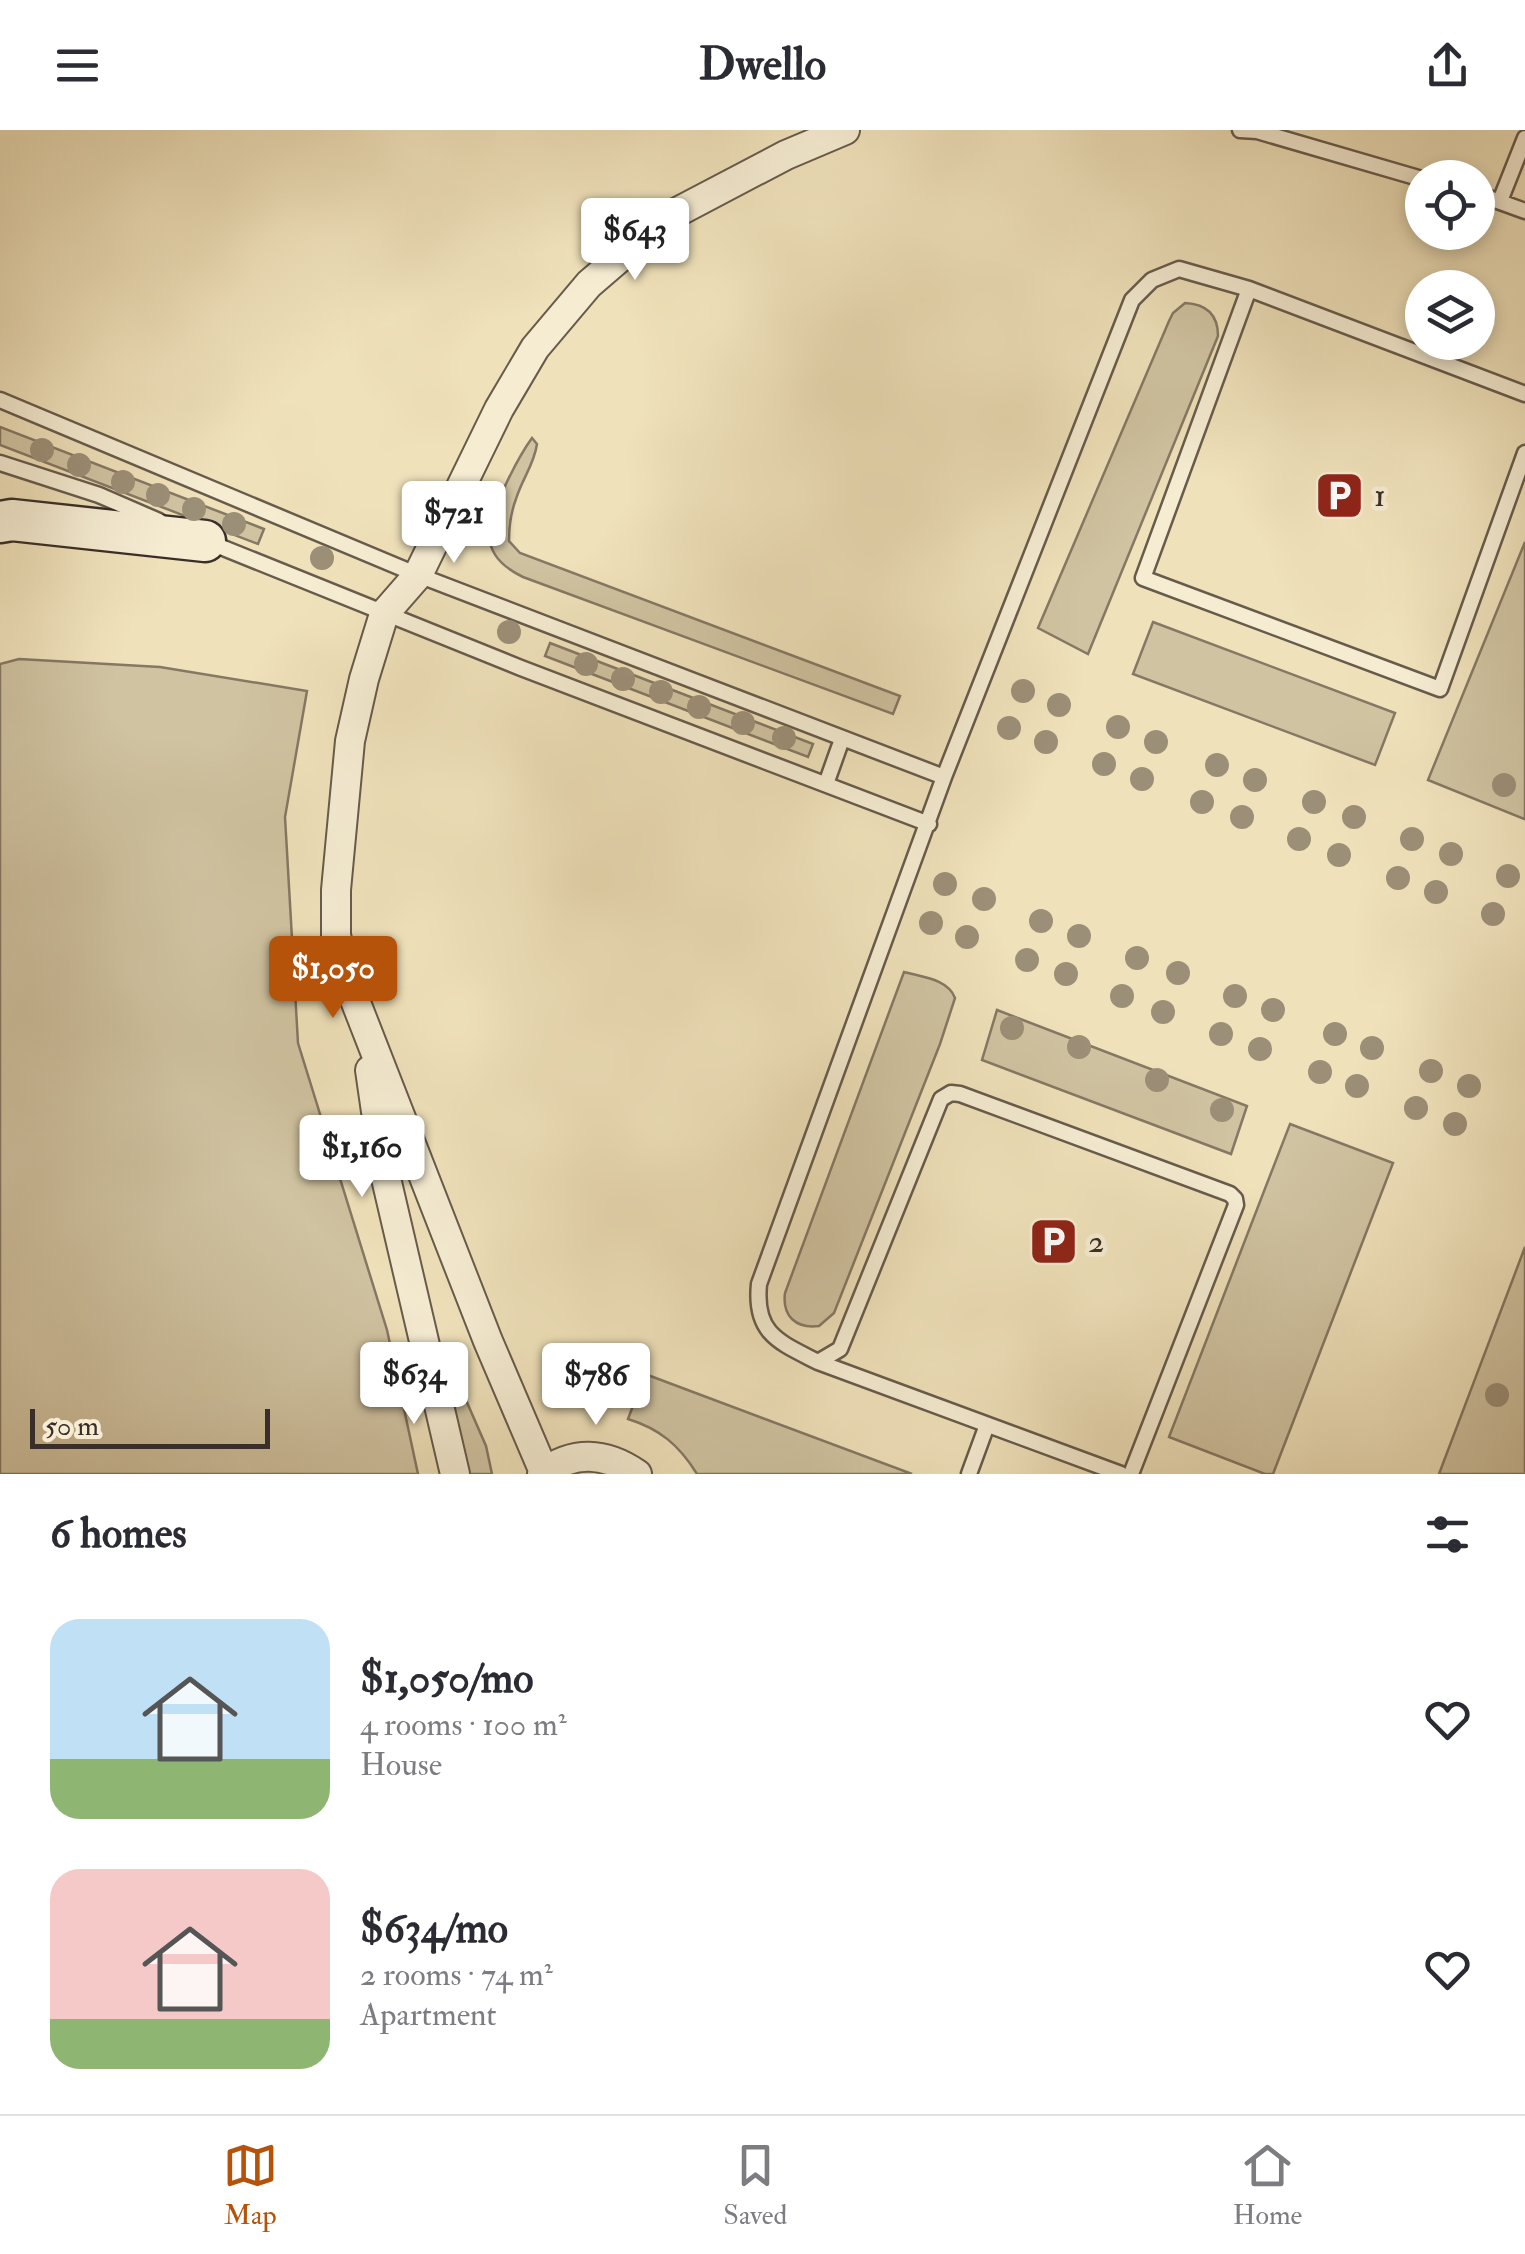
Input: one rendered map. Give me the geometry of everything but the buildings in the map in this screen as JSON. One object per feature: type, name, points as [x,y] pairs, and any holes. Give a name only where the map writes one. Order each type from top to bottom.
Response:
[{"type":"street","points":[[637,1474],[620,1462],[600,1456],[580,1456],[543,1473],[488,1341],[344,972],[336,935],[336,890],[350,741],[384,614],[418,576],[490,426],[535,348],[589,284],[666,218],[786,155],[845,130]]},
{"type":"street","points":[[0,522],[12,520],[205,541]]},
{"type":"street","points":[[363,1020],[385,1174],[455,1474]]},
{"type":"lane","points":[[1240,130],[1257,131],[1405,174]]},
{"type":"lane","points":[[1500,201],[1525,138]]},
{"type":"lane","points":[[1495,199],[1525,210]]},
{"type":"lane","points":[[1121,1474],[818,1362],[780,1342],[762,1322],[757,1306],[759,1284],[944,777],[1132,300],[1152,280],[1179,270],[1249,290],[1525,394]]},
{"type":"lane","points":[[1249,290],[1143,578],[1440,689],[1525,453]]},
{"type":"lane","points":[[0,400],[418,576],[944,777]]},
{"type":"lane","points":[[0,463],[99,495],[384,614],[928,824]]},
{"type":"lane","points":[[826,784],[842,739]]},
{"type":"lane","points":[[818,1362],[840,1349],[941,1099],[951,1093],[960,1094],[1235,1198],[1236,1205],[1131,1474]]},
{"type":"lane","points":[[969,1474],[986,1424]]},
{"type":"shaded area","points":[[1185,303],[1199,305],[1209,312],[1216,322],[1218,336],[1088,654],[1038,628],[1169,321]]},
{"type":"shaded area","points":[[0,427],[264,529],[258,544],[0,445]]},
{"type":"shaded area","points":[[532,438],[537,444],[535,452],[510,525],[509,541],[520,553],[900,696],[893,714],[523,577],[508,568],[492,549],[490,526],[498,500]]},
{"type":"shaded area","points":[[1525,542],[1525,817],[1524,819],[1428,780]]},
{"type":"shaded area","points":[[1153,622],[1395,713],[1375,765],[1133,674]]},
{"type":"shaded area","points":[[550,643],[813,744],[808,757],[545,656]]},
{"type":"shaded area","points":[[19,659],[160,667],[307,691],[285,817],[298,1043],[387,1330],[418,1474],[0,1474],[0,664]]},
{"type":"shaded area","points":[[904,972],[941,983],[955,998],[834,1313],[819,1326],[797,1323],[788,1314],[785,1293]]},
{"type":"shaded area","points":[[997,1010],[1247,1106],[1231,1154],[982,1060]]},
{"type":"shaded area","points":[[1290,1124],[1393,1163],[1273,1474],[1265,1474],[1169,1437]]},
{"type":"shaded area","points":[[1525,1247],[1525,1474],[1439,1474]]},
{"type":"shaded area","points":[[645,1374],[912,1474],[697,1474],[668,1439],[628,1419]]},
{"type":"shaded area","points":[[455,1375],[486,1446],[492,1474],[464,1474],[439,1379]]},
{"type":"place","name":"1","points":[[1339,495]]},
{"type":"place","name":"2","points":[[1053,1241]]}]
